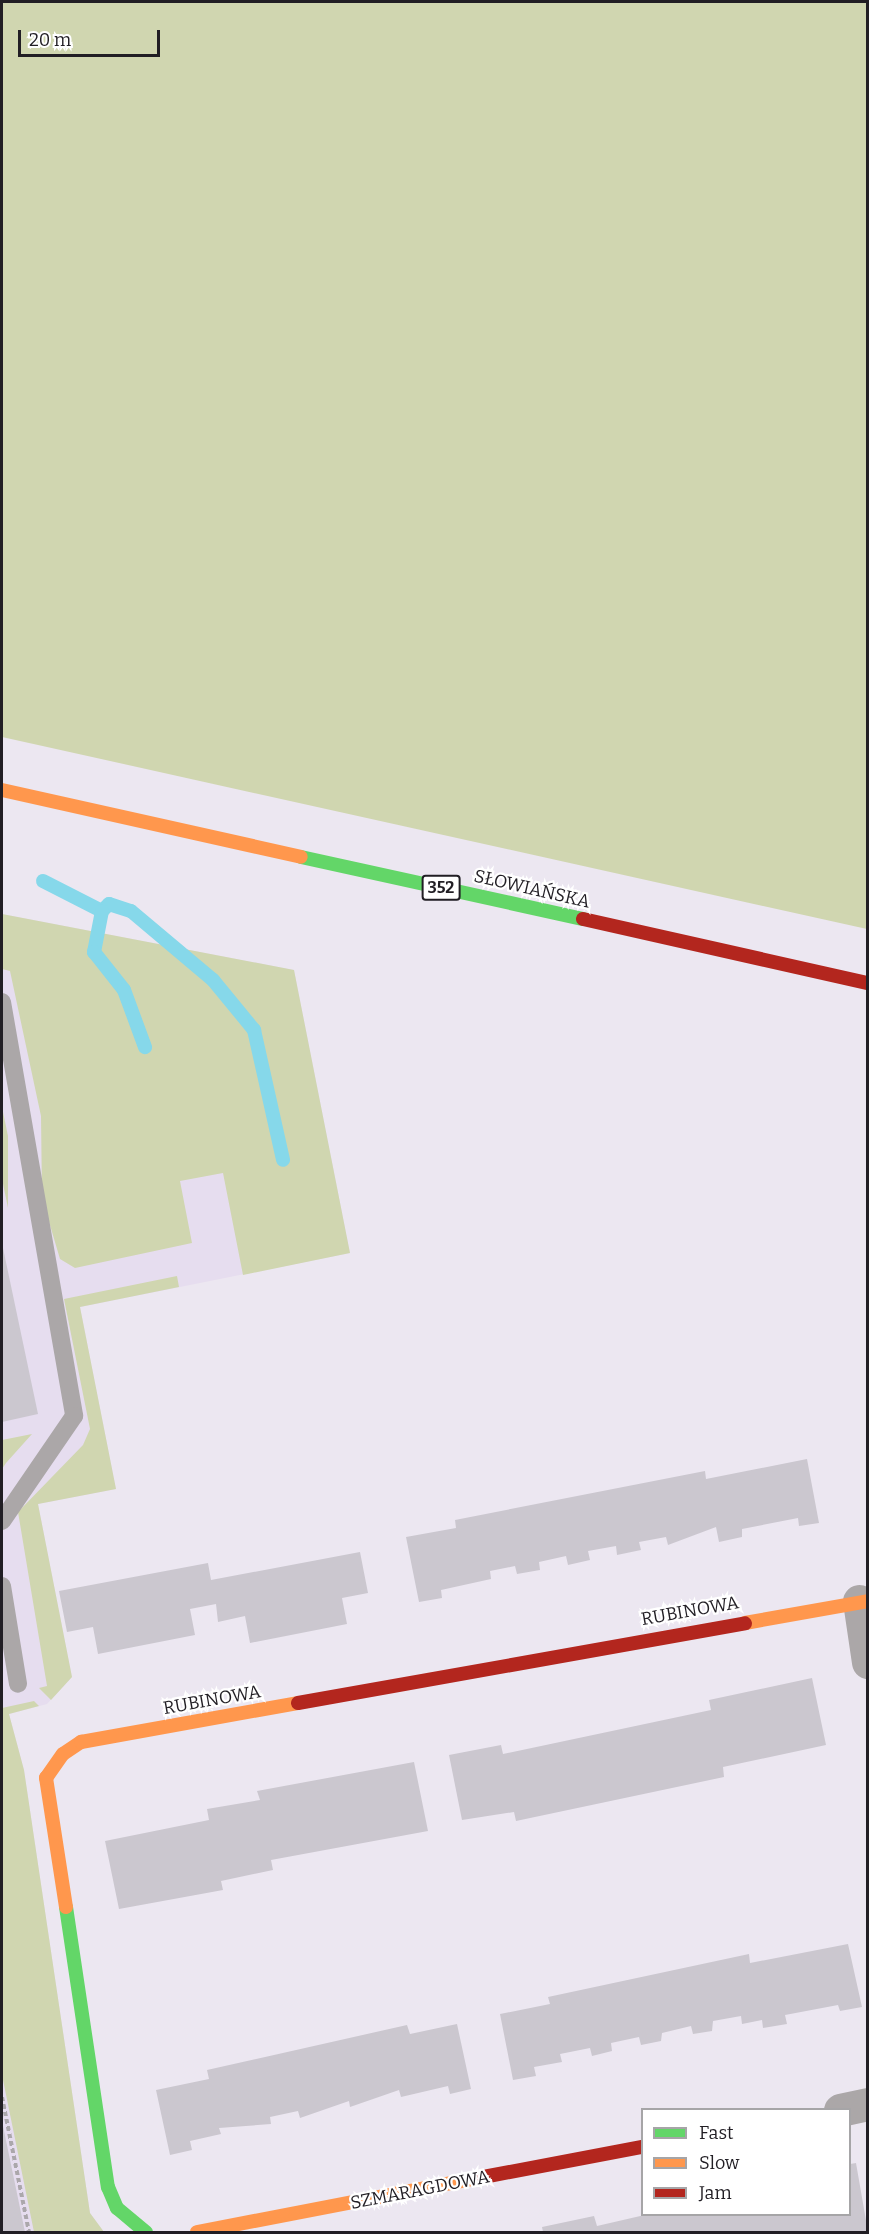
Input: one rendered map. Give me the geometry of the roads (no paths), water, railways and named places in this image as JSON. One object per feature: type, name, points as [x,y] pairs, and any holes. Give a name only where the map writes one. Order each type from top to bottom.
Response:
[{"type":"street","name":"SŁOWIAŃSKA","points":[[6,791],[867,982]]},
{"type":"street","points":[[863,1601],[867,1662]]},
{"type":"street","name":"RUBINOWA","points":[[146,2232],[117,2208],[108,2187],[46,1778],[63,1754],[81,1742],[863,1601]]},
{"type":"street","points":[[845,2108],[867,2104]]},
{"type":"street","name":"SZMARAGDOWA","points":[[197,2232],[641,2147]]},
{"type":"lane","points":[[2,1002],[74,1416],[2,1521]]},
{"type":"lane","points":[[2,1586],[18,1684]]},
{"type":"waterway","points":[[43,881],[102,911],[109,904],[131,911],[213,980],[254,1030],[283,1160]]},
{"type":"waterway","points":[[102,911],[94,952],[124,990],[145,1047]]}]
